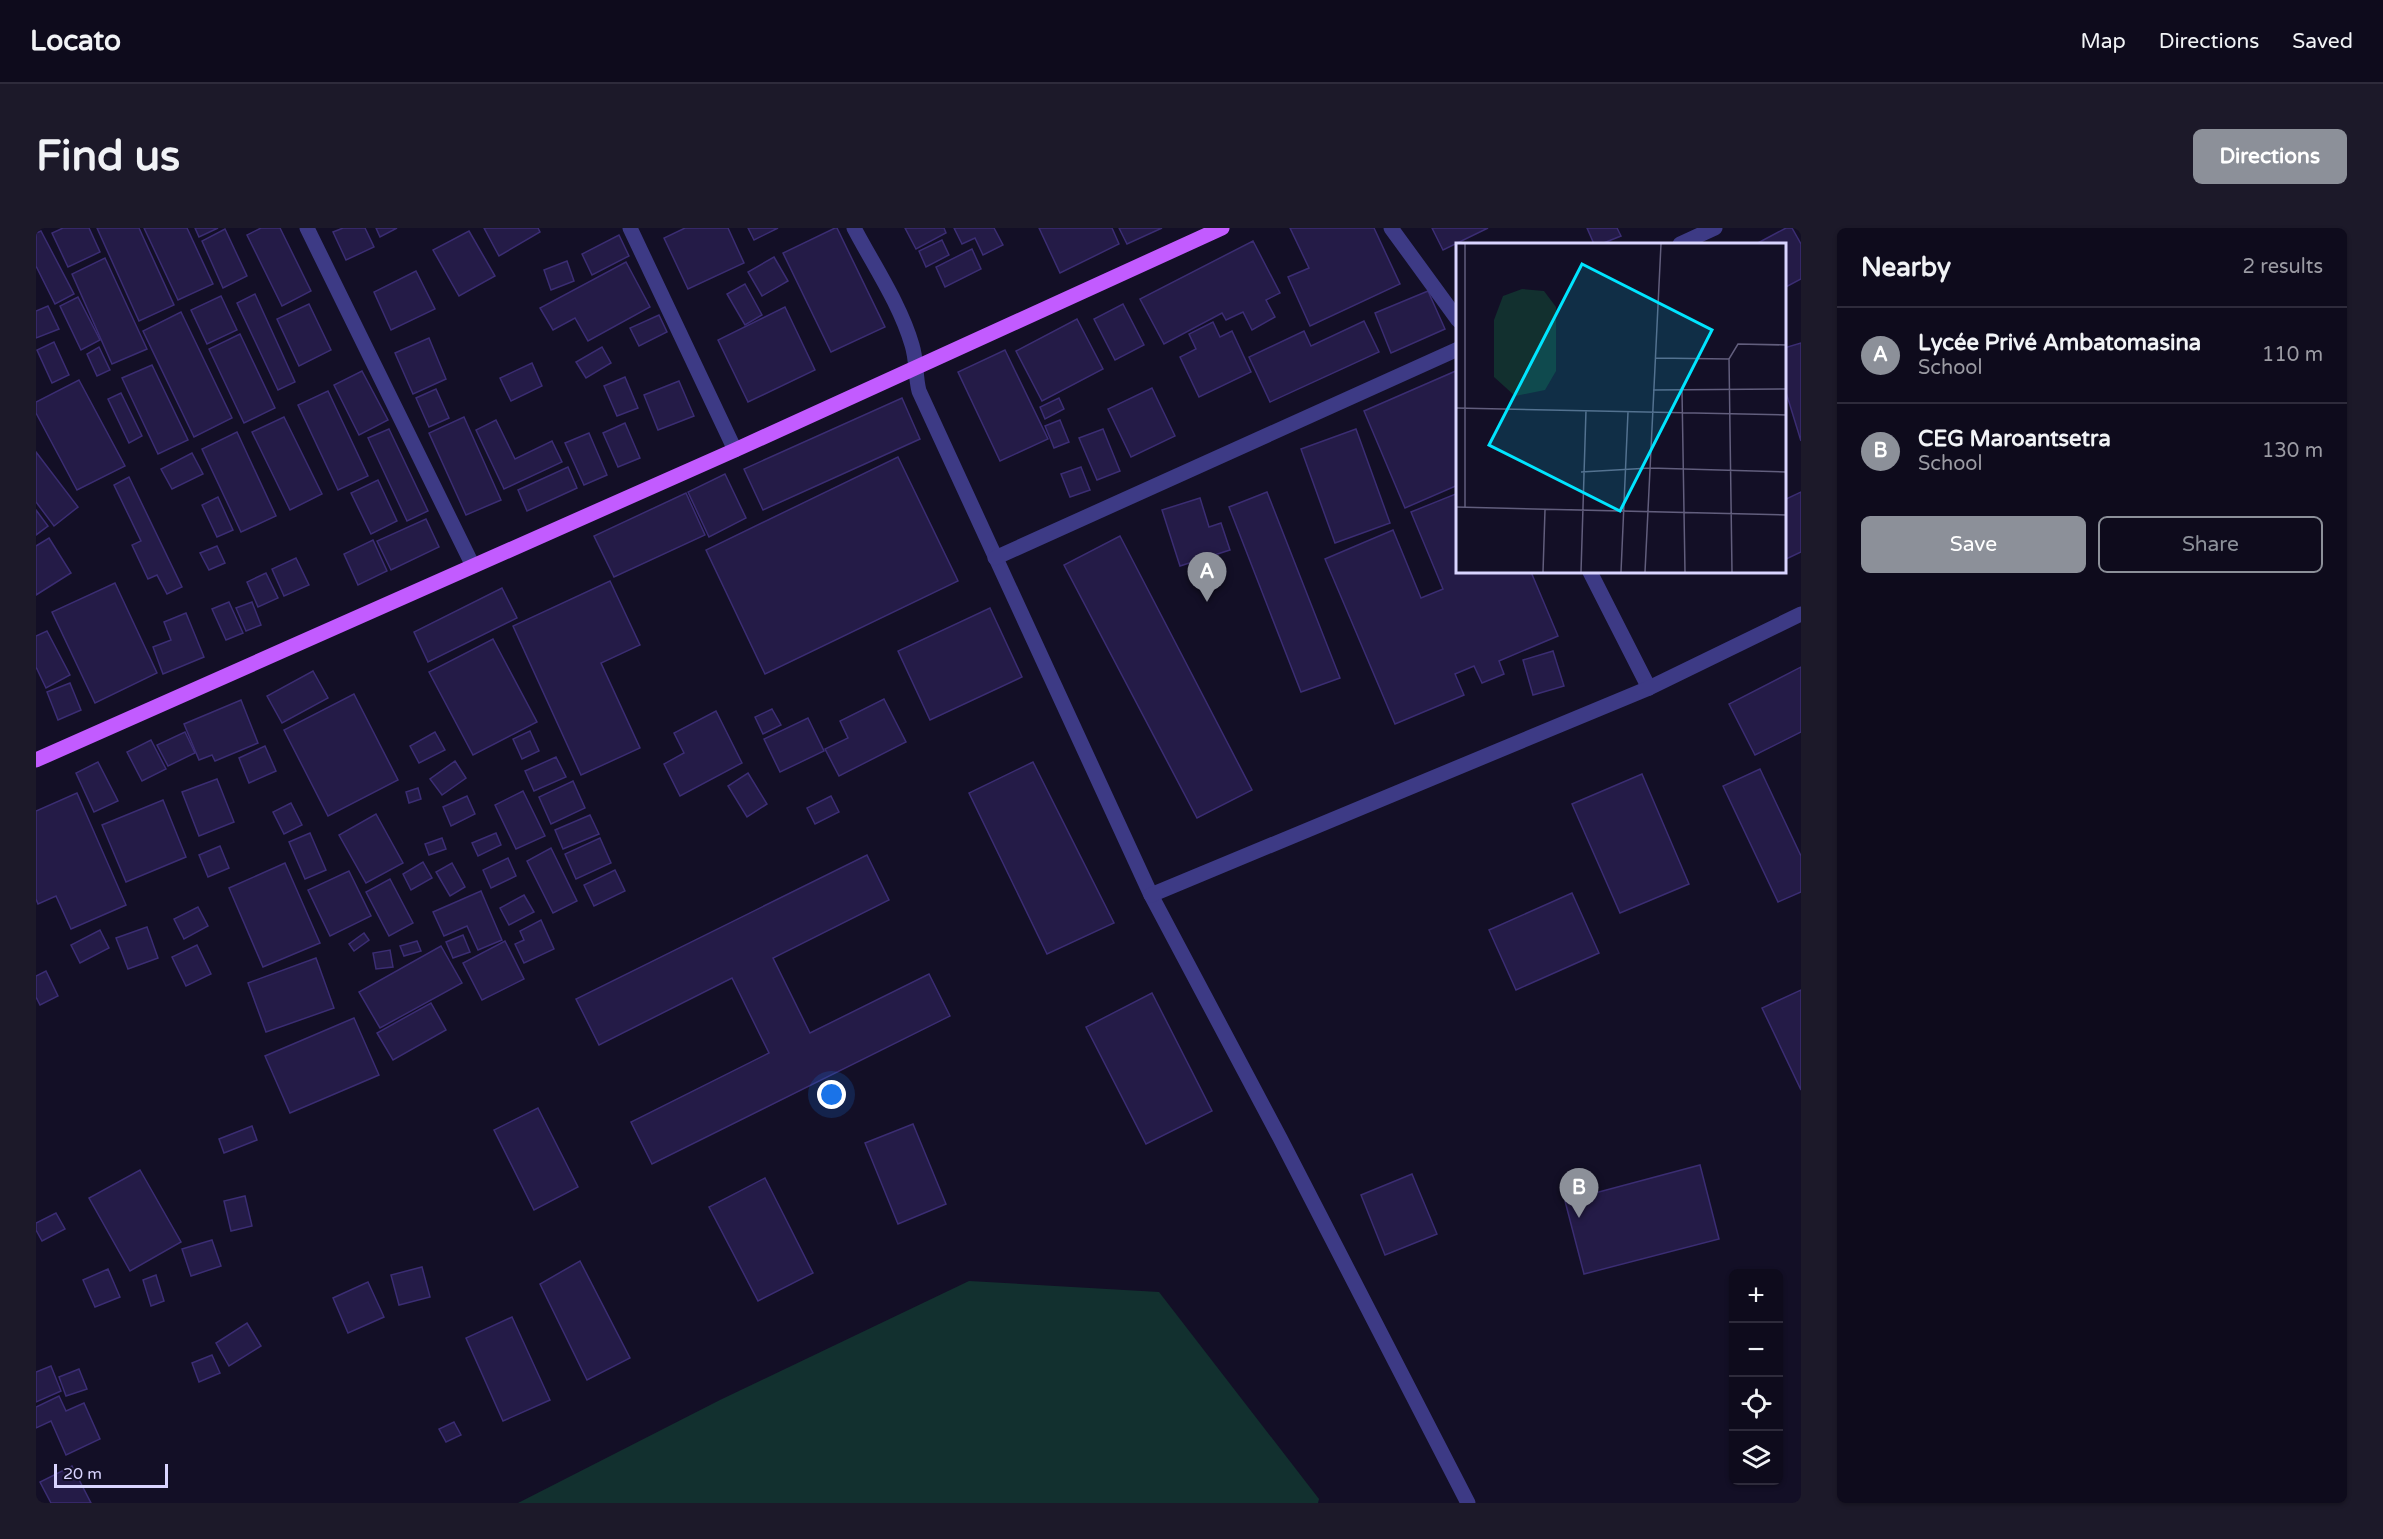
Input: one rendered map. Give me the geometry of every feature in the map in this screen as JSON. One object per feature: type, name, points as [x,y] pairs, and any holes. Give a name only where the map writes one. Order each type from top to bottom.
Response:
[{"type":"main road","points":[[36,760],[735,450],[1222,228]]},
{"type":"street","points":[[307,228],[473,566]]},
{"type":"street","points":[[630,228],[735,450]]},
{"type":"street","points":[[854,228],[905,326],[918,365],[916,381],[919,391],[1151,895],[1286,1149],[1467,1503]]},
{"type":"street","points":[[1391,228],[1456,317]]},
{"type":"street","points":[[1682,243],[1716,228]]},
{"type":"street","points":[[995,558],[1456,350]]},
{"type":"street","points":[[1591,573],[1649,688]]},
{"type":"street","points":[[1151,895],[1649,688],[1801,614]]},
{"type":"green space","points":[[969,1281],[1159,1292],[1319,1499],[1318,1503],[518,1503],[720,1400]]},
{"type":"building","points":[[63,228],[89,228],[100,252],[68,267],[52,233]]},
{"type":"building","points":[[97,228],[139,228],[174,305],[139,321]]},
{"type":"building","points":[[144,228],[187,228],[213,284],[178,300]]},
{"type":"building","points":[[195,228],[218,228],[199,237]]},
{"type":"building","points":[[261,228],[280,228],[311,291],[282,306],[247,235]]},
{"type":"building","points":[[343,228],[365,228],[374,247],[346,260],[333,232]]},
{"type":"building","points":[[376,228],[397,228],[380,237]]},
{"type":"building","points":[[484,228],[538,228],[540,232],[499,256]]},
{"type":"building","points":[[685,228],[728,228],[744,263],[688,289],[664,238]]},
{"type":"building","points":[[748,228],[778,228],[754,240]]},
{"type":"building","points":[[835,228],[885,327],[831,352],[783,253]]},
{"type":"building","points":[[905,228],[944,228],[946,233],[916,249]]},
{"type":"building","points":[[954,228],[994,228],[1003,245],[983,255],[975,238],[962,244]]},
{"type":"building","points":[[1039,228],[1112,228],[1119,244],[1060,273]]},
{"type":"building","points":[[1119,228],[1162,228],[1127,244]]},
{"type":"building","points":[[1290,228],[1374,228],[1400,284],[1310,326],[1288,277],[1309,268]]},
{"type":"building","points":[[1432,228],[1488,228],[1456,243],[1443,250]]},
{"type":"building","points":[[1587,228],[1617,228],[1621,236],[1604,243],[1594,243]]},
{"type":"building","points":[[1786,228],[1792,228],[1801,244],[1801,279],[1786,287],[1786,243],[1758,243]]},
{"type":"building","points":[[225,229],[247,276],[223,288],[202,241]]},
{"type":"building","points":[[41,231],[74,294],[55,304],[36,266],[36,233]]},
{"type":"building","points":[[469,231],[495,276],[459,296],[433,250]]},
{"type":"building","points":[[619,235],[629,256],[592,275],[582,254]]},
{"type":"building","points":[[942,240],[949,255],[926,267],[919,251]]},
{"type":"building","points":[[1253,241],[1280,293],[1266,300],[1275,317],[1252,330],[1243,312],[1226,320],[1222,313],[1164,344],[1140,299]]},
{"type":"building","points":[[972,249],[981,269],[945,287],[936,267]]},
{"type":"building","points":[[774,257],[788,281],[762,296],[748,272]]},
{"type":"building","points":[[105,258],[147,349],[112,364],[72,274]]},
{"type":"building","points":[[567,261],[574,281],[551,290],[544,270]]},
{"type":"building","points":[[626,262],[650,307],[588,341],[575,318],[553,330],[540,308]]},
{"type":"building","points":[[416,271],[435,309],[391,330],[374,292]]},
{"type":"building","points":[[745,284],[762,315],[745,325],[727,294]]},
{"type":"building","points":[[1428,291],[1445,329],[1391,353],[1375,313]]},
{"type":"building","points":[[255,294],[295,382],[278,390],[237,303]]},
{"type":"building","points":[[221,296],[237,330],[207,344],[191,310]]},
{"type":"building","points":[[78,297],[100,340],[81,350],[60,306]]},
{"type":"building","points":[[309,304],[331,350],[299,366],[277,319]]},
{"type":"building","points":[[1123,304],[1144,345],[1115,360],[1094,319]]},
{"type":"building","points":[[48,306],[59,329],[36,338],[36,311]]},
{"type":"building","points":[[785,307],[815,370],[748,402],[718,340]]},
{"type":"building","points":[[181,312],[232,418],[194,437],[143,331]]},
{"type":"building","points":[[659,315],[667,332],[639,346],[630,328]]},
{"type":"building","points":[[1077,319],[1103,369],[1042,401],[1016,351]]},
{"type":"building","points":[[1364,321],[1379,352],[1270,402],[1249,357],[1304,331],[1311,346]]},
{"type":"building","points":[[1213,322],[1220,337],[1232,331],[1251,372],[1199,397],[1180,357],[1196,349],[1189,334]]},
{"type":"building","points":[[240,334],[275,408],[244,423],[209,349]]},
{"type":"building","points":[[429,338],[446,379],[413,394],[395,353]]},
{"type":"building","points":[[54,342],[69,375],[52,383],[37,350]]},
{"type":"building","points":[[1801,343],[1801,441],[1786,392],[1786,347]]},
{"type":"building","points":[[99,347],[110,370],[97,376],[87,354]]},
{"type":"building","points":[[602,347],[611,363],[586,378],[576,362]]},
{"type":"building","points":[[1005,350],[1048,439],[1000,461],[958,372]]},
{"type":"building","points":[[532,363],[542,386],[511,401],[500,378]]},
{"type":"building","points":[[152,365],[188,440],[158,454],[122,378]]},
{"type":"building","points":[[362,371],[388,420],[359,435],[334,385]]},
{"type":"building","points":[[1456,371],[1456,486],[1405,508],[1364,411]]},
{"type":"building","points":[[625,377],[638,408],[617,416],[604,386]]},
{"type":"building","points":[[79,380],[125,466],[77,490],[36,413],[36,402]]},
{"type":"building","points":[[679,381],[694,416],[658,430],[644,395]]},
{"type":"building","points":[[1152,388],[1175,436],[1131,457],[1108,409]]},
{"type":"building","points":[[436,389],[449,418],[429,427],[416,398]]},
{"type":"building","points":[[328,391],[368,476],[338,490],[298,405]]},
{"type":"building","points":[[121,393],[142,436],[129,443],[108,399]]},
{"type":"building","points":[[902,398],[920,439],[763,510],[744,469]]},
{"type":"building","points":[[1059,398],[1064,409],[1045,419],[1040,407]]},
{"type":"building","points":[[284,417],[322,494],[290,510],[252,432]]},
{"type":"building","points":[[464,417],[501,500],[466,515],[429,433]]},
{"type":"building","points":[[496,420],[515,459],[552,441],[562,462],[504,489],[476,430]]},
{"type":"building","points":[[1060,420],[1069,442],[1054,448],[1045,426]]},
{"type":"building","points":[[625,423],[640,458],[618,467],[603,433]]},
{"type":"building","points":[[389,429],[428,511],[407,521],[368,438]]},
{"type":"building","points":[[1103,429],[1120,471],[1097,480],[1079,438]]},
{"type":"building","points":[[1356,429],[1390,523],[1335,543],[1301,449]]},
{"type":"building","points":[[237,432],[276,516],[241,532],[202,449]]},
{"type":"building","points":[[589,433],[607,475],[584,485],[565,443]]},
{"type":"building","points":[[36,452],[78,507],[54,526],[36,502]]},
{"type":"building","points":[[192,453],[203,474],[172,489],[161,469]]},
{"type":"building","points":[[898,457],[958,581],[765,674],[706,550]]},
{"type":"building","points":[[568,467],[577,488],[527,511],[518,490]]},
{"type":"building","points":[[1081,467],[1090,490],[1070,497],[1061,474]]},
{"type":"building","points":[[725,474],[746,518],[709,537],[688,492]]},
{"type":"building","points":[[129,477],[182,587],[167,594],[157,575],[148,579],[132,545],[141,541],[114,485]]},
{"type":"building","points":[[378,480],[397,521],[371,534],[351,493]]},
{"type":"building","points":[[1267,492],[1340,678],[1301,692],[1229,507]]},
{"type":"building","points":[[1801,492],[1801,552],[1786,559],[1786,499]]},
{"type":"building","points":[[686,493],[705,535],[614,577],[594,536]]},
{"type":"building","points":[[1456,494],[1456,573],[1531,573],[1558,636],[1499,661],[1504,674],[1482,683],[1474,666],[1455,674],[1464,695],[1395,724],[1325,559],[1393,530],[1421,598],[1443,589],[1411,512]]},
{"type":"building","points":[[218,497],[233,530],[217,537],[202,505]]},
{"type":"building","points":[[1200,498],[1209,527],[1221,523],[1230,550],[1180,566],[1162,510]]},
{"type":"building","points":[[36,510],[48,526],[36,535]]},
{"type":"building","points":[[426,519],[439,547],[391,570],[377,541]]},
{"type":"building","points":[[1120,536],[1252,790],[1197,818],[1064,565]]},
{"type":"building","points":[[49,538],[71,573],[36,595],[36,546]]},
{"type":"building","points":[[373,540],[387,571],[358,585],[344,554]]},
{"type":"building","points":[[217,546],[225,563],[209,570],[200,553]]},
{"type":"building","points":[[296,558],[309,585],[284,596],[272,569]]},
{"type":"building","points":[[266,573],[278,598],[258,607],[247,582]]},
{"type":"building","points":[[610,581],[640,645],[601,663],[640,748],[581,775],[513,626]]},
{"type":"building","points":[[115,583],[157,673],[95,703],[52,612]]},
{"type":"building","points":[[502,588],[517,618],[428,662],[414,632]]},
{"type":"building","points":[[229,602],[243,633],[226,640],[212,609]]},
{"type":"building","points":[[252,602],[261,625],[246,631],[236,608]]},
{"type":"building","points":[[990,608],[1022,677],[930,720],[898,651]]},
{"type":"building","points":[[186,613],[204,657],[163,674],[153,647],[171,640],[164,622]]},
{"type":"building","points":[[47,631],[70,675],[46,688],[36,667],[36,636]]},
{"type":"building","points":[[493,639],[537,722],[473,755],[429,672]]},
{"type":"building","points":[[1553,651],[1564,686],[1533,695],[1523,660]]},
{"type":"building","points":[[1801,667],[1801,732],[1755,755],[1729,704]]},
{"type":"building","points":[[313,671],[328,698],[282,723],[267,696]]},
{"type":"building","points":[[70,683],[81,710],[58,720],[47,692]]},
{"type":"building","points":[[354,694],[398,780],[328,816],[284,730]]},
{"type":"building","points":[[884,699],[906,742],[839,776],[825,749],[848,738],[840,721]]},
{"type":"building","points":[[241,700],[258,743],[215,761],[212,755],[199,760],[184,724]]},
{"type":"building","points":[[772,709],[781,725],[763,734],[755,717]]},
{"type":"building","points":[[716,711],[742,763],[680,796],[664,764],[684,753],[674,733]]},
{"type":"building","points":[[808,718],[824,751],[780,772],[764,739]]},
{"type":"building","points":[[530,731],[539,751],[522,759],[513,739]]},
{"type":"building","points":[[185,732],[195,753],[168,766],[157,745]]},
{"type":"building","points":[[435,732],[445,750],[419,763],[410,746]]},
{"type":"building","points":[[151,740],[166,769],[142,781],[127,752]]},
{"type":"building","points":[[265,746],[276,771],[249,783],[239,758]]},
{"type":"building","points":[[556,757],[566,777],[534,791],[525,771]]},
{"type":"building","points":[[455,761],[466,778],[442,795],[430,779]]},
{"type":"building","points":[[98,762],[118,801],[94,812],[76,773]]},
{"type":"building","points":[[1033,762],[1114,923],[1047,954],[969,793]]},
{"type":"building","points":[[1760,769],[1801,856],[1801,892],[1778,902],[1723,786]]},
{"type":"building","points":[[748,773],[767,804],[747,817],[728,786]]},
{"type":"building","points":[[1642,774],[1689,884],[1620,913],[1572,804]]},
{"type":"building","points":[[217,779],[234,822],[199,836],[182,792]]},
{"type":"building","points":[[573,781],[585,808],[551,824],[539,797]]},
{"type":"building","points":[[418,788],[421,799],[409,803],[406,792]]},
{"type":"building","points":[[523,791],[545,836],[516,849],[495,805]]},
{"type":"building","points":[[77,793],[126,905],[71,929],[56,896],[38,904],[36,899],[36,811]]},
{"type":"building","points":[[467,796],[475,814],[451,826],[443,807]]},
{"type":"building","points":[[831,796],[839,812],[815,824],[807,808]]},
{"type":"building","points":[[163,800],[186,857],[126,882],[102,825]]},
{"type":"building","points":[[291,803],[302,825],[284,834],[273,812]]},
{"type":"building","points":[[376,814],[403,863],[366,883],[339,835]]},
{"type":"building","points":[[590,815],[599,834],[563,849],[555,830]]},
{"type":"building","points":[[310,833],[326,870],[305,879],[289,842]]},
{"type":"building","points":[[496,833],[501,845],[478,856],[472,843]]},
{"type":"building","points":[[442,838],[446,849],[429,855],[425,844]]},
{"type":"building","points":[[600,838],[611,863],[576,879],[565,854]]},
{"type":"building","points":[[220,846],[229,868],[208,877],[199,855]]},
{"type":"building","points":[[551,848],[577,901],[553,913],[527,861]]},
{"type":"building","points":[[867,855],[889,900],[773,958],[810,1033],[929,974],[950,1016],[652,1164],[631,1122],[769,1053],[732,978],[599,1045],[576,999]]},
{"type":"building","points":[[508,858],[516,876],[491,888],[483,870]]},
{"type":"building","points":[[423,862],[432,878],[411,890],[403,874]]},
{"type":"building","points":[[285,863],[320,943],[263,967],[229,888]]},
{"type":"building","points":[[452,863],[465,887],[450,896],[436,872]]},
{"type":"building","points":[[615,870],[625,891],[594,906],[584,885]]},
{"type":"building","points":[[349,871],[371,916],[330,936],[308,890]]},
{"type":"building","points":[[390,879],[413,923],[389,936],[366,892]]},
{"type":"building","points":[[481,891],[502,940],[478,950],[467,926],[444,936],[433,912]]},
{"type":"building","points":[[1572,893],[1599,953],[1516,990],[1489,930]]},
{"type":"building","points":[[524,895],[534,912],[509,925],[500,908]]},
{"type":"building","points":[[198,907],[208,926],[184,939],[174,919]]},
{"type":"building","points":[[541,920],[554,949],[524,963],[515,944],[524,940],[520,931]]},
{"type":"building","points":[[147,927],[158,958],[128,969],[116,938]]},
{"type":"building","points":[[100,930],[109,948],[80,963],[71,945]]},
{"type":"building","points":[[364,933],[369,940],[354,951],[349,944]]},
{"type":"building","points":[[463,935],[470,952],[453,958],[446,942]]},
{"type":"building","points":[[417,941],[421,951],[404,956],[400,946]]},
{"type":"building","points":[[505,941],[524,979],[482,1000],[463,963]]},
{"type":"building","points":[[197,945],[211,974],[186,986],[172,957]]},
{"type":"building","points":[[441,946],[462,983],[380,1028],[359,992]]},
{"type":"building","points":[[390,950],[393,967],[376,969],[373,953]]},
{"type":"building","points":[[316,958],[334,1008],[266,1032],[248,983]]},
{"type":"building","points":[[46,971],[58,996],[40,1005],[36,997],[36,976]]},
{"type":"building","points":[[1801,990],[1801,1090],[1762,1008]]},
{"type":"building","points":[[1152,993],[1212,1111],[1146,1144],[1086,1027]]},
{"type":"building","points":[[431,1003],[446,1030],[393,1060],[377,1033]]},
{"type":"building","points":[[354,1018],[379,1075],[290,1113],[265,1056]]},
{"type":"building","points":[[538,1108],[578,1187],[534,1210],[494,1130]]},
{"type":"building","points":[[913,1124],[946,1204],[898,1224],[865,1143]]},
{"type":"building","points":[[252,1126],[257,1140],[224,1153],[219,1139]]},
{"type":"building","points":[[1700,1165],[1719,1239],[1584,1274],[1565,1201]]},
{"type":"building","points":[[140,1170],[181,1242],[130,1271],[89,1198]]},
{"type":"building","points":[[1412,1174],[1437,1234],[1385,1255],[1361,1195]]},
{"type":"building","points":[[765,1178],[813,1273],[758,1301],[709,1207]]},
{"type":"building","points":[[245,1196],[252,1226],[231,1231],[224,1201]]},
{"type":"building","points":[[56,1213],[65,1229],[42,1241],[36,1230],[36,1223]]},
{"type":"building","points":[[212,1240],[221,1266],[191,1276],[182,1249]]},
{"type":"building","points":[[580,1261],[630,1358],[587,1380],[540,1284]]},
{"type":"building","points":[[422,1267],[430,1297],[399,1305],[391,1275]]},
{"type":"building","points":[[108,1269],[120,1297],[95,1307],[83,1280]]},
{"type":"building","points":[[156,1275],[164,1301],[151,1306],[143,1280]]},
{"type":"building","points":[[368,1282],[384,1317],[348,1333],[333,1298]]},
{"type":"building","points":[[512,1317],[550,1400],[503,1421],[466,1338]]},
{"type":"building","points":[[247,1323],[261,1346],[229,1366],[216,1343]]},
{"type":"building","points":[[212,1355],[220,1373],[199,1382],[192,1363]]},
{"type":"building","points":[[51,1366],[61,1391],[36,1402],[36,1372]]},
{"type":"building","points":[[79,1369],[87,1389],[66,1396],[59,1377]]},
{"type":"building","points":[[59,1396],[66,1411],[84,1403],[100,1439],[66,1455],[51,1421],[36,1428],[36,1407]]},
{"type":"building","points":[[454,1422],[461,1435],[446,1442],[439,1429]]},
{"type":"building","points":[[72,1466],[91,1503],[51,1503],[40,1482]]},
{"type":"place","name":"Lycée Privé Ambatomasina","points":[[1207,602]]},
{"type":"place","name":"CEG Maroantsetra","points":[[1579,1218]]}]
